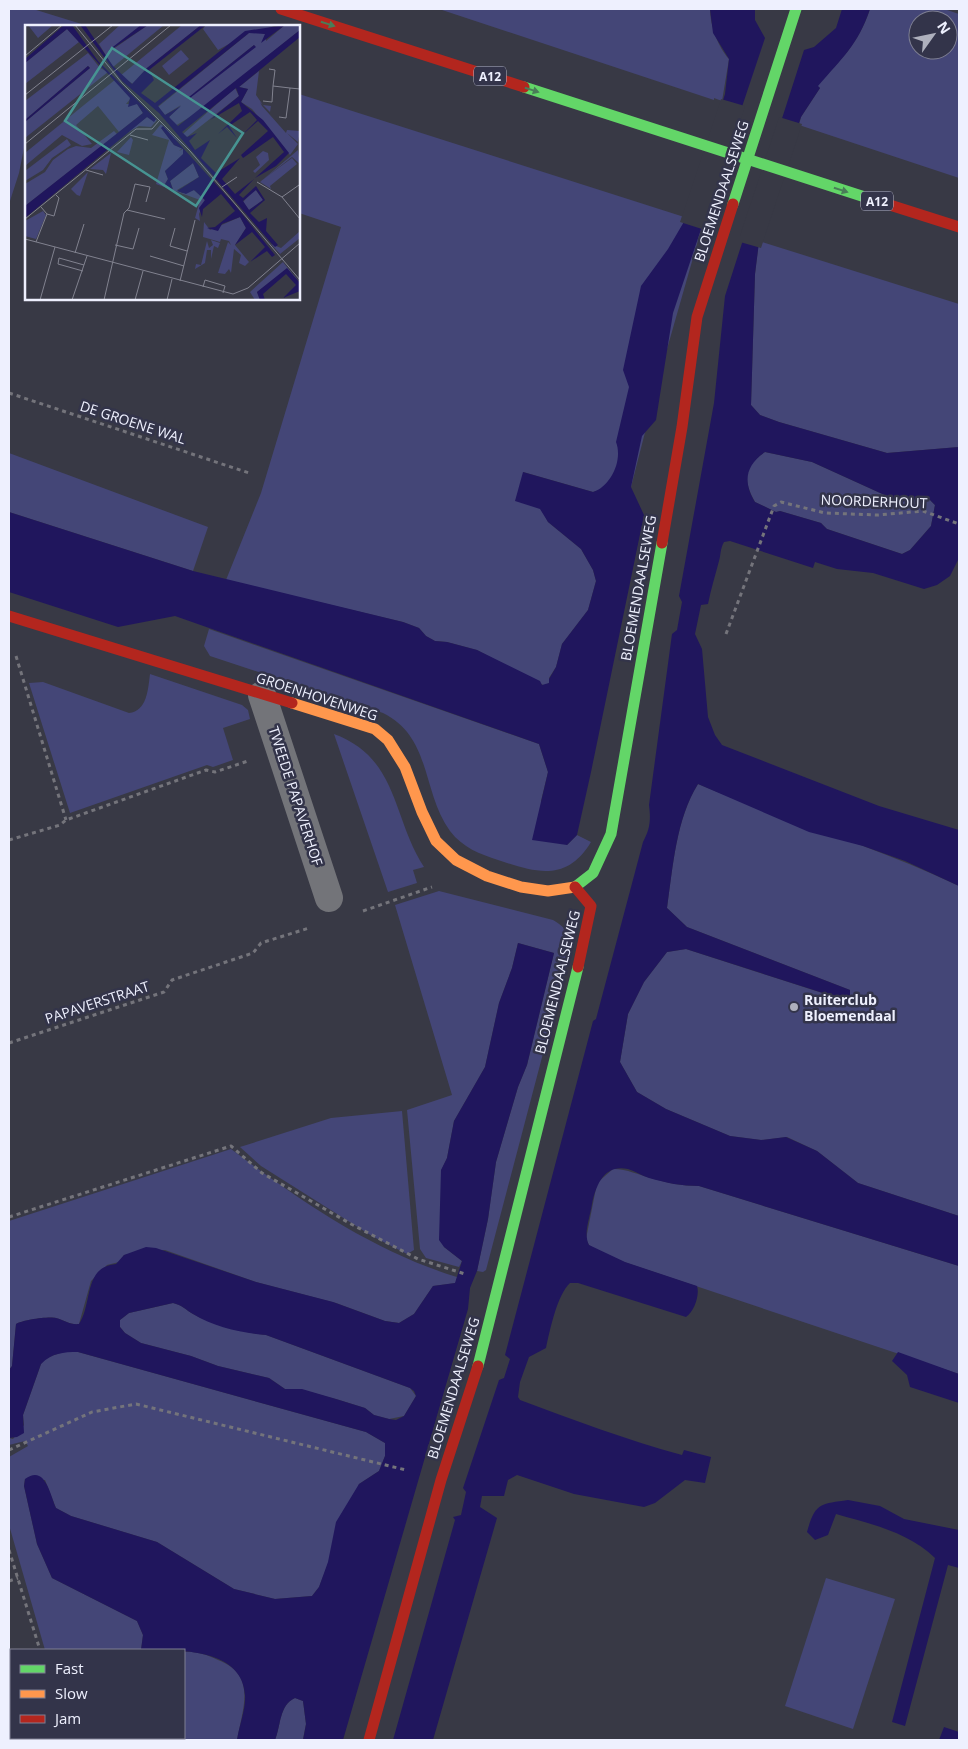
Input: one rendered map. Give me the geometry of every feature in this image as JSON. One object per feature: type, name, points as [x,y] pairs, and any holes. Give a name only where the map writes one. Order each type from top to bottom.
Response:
[{"type":"main road","name":"A12","points":[[281,9],[959,227]]},
{"type":"main road","name":"BLOEMENDAALSEWEG","points":[[370,1740],[441,1480],[480,1358],[580,954],[591,906],[575,887],[593,873],[611,834],[682,426],[699,308],[796,9]]},
{"type":"main road","name":"GROENHOVENWEG","points":[[9,616],[375,729],[388,739],[401,758],[436,842],[456,862],[489,877],[518,885],[547,891],[575,887]]},
{"type":"street","name":"TWEEDE PAPAVERHOF","points":[[262,695],[282,750],[329,898]]},
{"type":"path","name":"DE GROENE WAL","points":[[9,393],[249,473]]},
{"type":"path","name":"NOORDERHOUT","points":[[726,634],[774,506],[781,502],[825,513],[869,514],[923,511],[959,524]]},
{"type":"path","points":[[13,648],[66,820]]},
{"type":"path","points":[[9,840],[60,825],[66,820],[206,770],[215,772],[282,750]]},
{"type":"path","points":[[359,912],[438,885],[456,862]]},
{"type":"path","name":"PAPAVERSTRAAT","points":[[9,1043],[164,992],[172,980],[253,953],[261,943],[315,926]]},
{"type":"path","points":[[9,1217],[232,1146],[262,1173],[351,1224],[418,1259],[458,1272]]},
{"type":"path","points":[[9,1450],[92,1412],[136,1404],[416,1473]]},
{"type":"path","points":[[9,1550],[40,1649]]},
{"type":"path","points":[[9,1582],[18,1578]]},
{"type":"shaded area","points":[[9,9],[33,9],[85,25],[25,25],[25,143],[19,173],[9,204]]},
{"type":"shaded area","points":[[439,9],[710,9],[715,36],[729,59],[722,101],[714,98],[714,100]]},
{"type":"shaded area","points":[[710,9],[755,9],[755,20],[765,38],[673,313],[656,420],[642,436],[631,487],[644,515],[577,835],[567,845],[532,840],[548,772],[539,744],[175,616],[118,627],[9,592],[9,512],[193,571],[403,622],[419,628],[426,636],[435,641],[447,642],[477,650],[540,681],[542,685],[549,683],[549,679],[556,667],[562,644],[588,610],[596,581],[593,570],[581,549],[548,522],[540,509],[515,501],[523,472],[593,492],[605,484],[614,472],[618,457],[616,442],[629,387],[623,370],[641,286],[668,249],[685,220],[725,94],[729,59],[713,33]]},
{"type":"shaded area","points":[[842,9],[870,9],[855,42],[818,86],[820,88],[801,117],[759,242],[755,274],[751,405],[760,415],[779,422],[887,453],[959,447],[959,558],[950,576],[937,585],[924,589],[873,573],[837,569],[815,562],[813,568],[730,541],[724,542],[708,604],[701,605],[695,634],[702,649],[708,717],[715,735],[722,745],[879,806],[959,830],[959,886],[905,861],[863,846],[809,832],[698,784],[685,812],[676,844],[667,908],[687,927],[850,990],[850,996],[845,1000],[686,949],[667,952],[644,982],[628,1014],[620,1062],[637,1092],[666,1109],[730,1136],[761,1140],[786,1137],[817,1151],[858,1183],[959,1216],[959,1266],[699,1186],[680,1185],[662,1181],[646,1177],[628,1169],[620,1168],[607,1173],[599,1183],[594,1197],[587,1230],[589,1245],[625,1262],[697,1286],[696,1303],[686,1317],[578,1283],[570,1283],[565,1288],[558,1304],[546,1348],[529,1357],[520,1382],[518,1397],[520,1400],[641,1443],[682,1455],[684,1450],[711,1457],[705,1483],[685,1480],[655,1503],[644,1507],[574,1494],[517,1475],[508,1480],[504,1496],[482,1496],[480,1507],[497,1518],[433,1740],[393,1740],[455,1520],[453,1517],[461,1515],[466,1492],[463,1488],[499,1380],[504,1378],[510,1359],[505,1355],[593,1021],[596,1019],[643,842],[649,829],[649,805],[672,634],[677,630],[682,602],[679,596],[714,403],[725,296],[804,50],[814,47],[836,28]],"holes":[[[765,452],[812,462],[900,502],[922,498],[930,500],[935,505],[931,526],[910,550],[902,554],[827,529],[821,523],[780,511],[776,512],[755,502],[749,488],[748,475],[753,463]]]},
{"type":"shaded area","points":[[870,9],[944,9],[947,10],[908,10],[908,60],[958,60],[959,14],[959,178],[799,125],[801,117],[820,88],[817,86],[848,51],[860,32]]},
{"type":"shaded area","points":[[300,94],[703,223],[661,370],[631,487],[603,489],[593,492],[523,472],[548,522],[581,549],[593,570],[596,581],[588,610],[562,644],[556,667],[549,678],[550,682],[545,686],[477,650],[447,642],[435,641],[426,636],[419,628],[403,622],[226,580],[261,493],[341,227],[300,213]]},
{"type":"shaded area","points":[[759,241],[959,304],[959,447],[887,453],[760,415],[751,405],[755,274]]},
{"type":"shaded area","points":[[765,452],[812,462],[900,502],[922,498],[930,500],[935,505],[931,526],[910,550],[902,554],[827,529],[821,523],[780,511],[776,512],[755,502],[748,487],[747,474],[749,468]]},
{"type":"shaded area","points":[[9,453],[208,527],[193,571],[9,512]]},
{"type":"shaded area","points":[[209,629],[539,744],[548,772],[541,801],[567,845],[577,835],[591,842],[582,855],[572,864],[550,871],[538,871],[512,865],[472,850],[455,837],[441,816],[418,751],[410,736],[399,723],[383,713],[210,656],[204,646]]},
{"type":"shaded area","points":[[150,674],[242,705],[248,710],[250,719],[223,728],[233,760],[213,767],[207,765],[70,813],[29,683],[43,682],[129,713],[140,708],[146,699]]},
{"type":"shaded area","points":[[334,734],[355,745],[371,758],[383,774],[424,867],[413,870],[417,883],[388,892]]},
{"type":"shaded area","name":"Ruiterclub Bloemendaal","points":[[698,784],[894,858],[959,886],[959,1216],[858,1183],[817,1151],[787,1137],[761,1140],[730,1136],[666,1109],[637,1092],[620,1062],[628,1014],[644,982],[667,952],[686,949],[844,1000],[850,990],[687,927],[667,908],[680,828]]},
{"type":"shaded area","points":[[439,891],[553,920],[565,929],[569,941],[570,951],[486,1270],[483,1272],[477,1271],[488,1219],[496,1162],[518,1087],[527,1065],[554,953],[518,943],[512,968],[499,1003],[485,1067],[454,1121],[447,1158],[441,1171],[444,1247],[462,1261],[459,1267],[426,1258],[420,1249],[407,1110],[452,1095],[395,905]]},
{"type":"shaded area","points":[[518,943],[554,953],[527,1065],[518,1087],[496,1162],[488,1219],[477,1271],[470,1288],[468,1309],[343,1740],[303,1740],[306,1724],[303,1701],[295,1698],[290,1701],[283,1711],[275,1740],[237,1740],[245,1700],[241,1679],[232,1668],[220,1660],[205,1654],[185,1652],[185,1649],[141,1649],[143,1635],[137,1621],[52,1578],[37,1544],[24,1486],[25,1479],[32,1475],[42,1478],[49,1489],[56,1508],[71,1516],[157,1542],[234,1589],[275,1599],[312,1596],[319,1587],[328,1562],[336,1522],[359,1484],[379,1471],[385,1456],[385,1443],[366,1432],[78,1352],[58,1354],[49,1357],[41,1364],[23,1415],[24,1433],[17,1437],[9,1438],[9,1370],[12,1366],[16,1324],[29,1320],[53,1318],[79,1324],[86,1306],[90,1287],[98,1272],[116,1264],[124,1255],[146,1247],[156,1248],[256,1282],[333,1302],[385,1321],[399,1323],[414,1314],[433,1286],[455,1283],[462,1261],[444,1247],[439,1240],[441,1170],[447,1158],[454,1121],[485,1067],[499,1003],[512,968]],"holes":[[[173,1303],[201,1319],[219,1326],[247,1333],[266,1335],[410,1388],[416,1396],[404,1416],[396,1420],[389,1419],[374,1415],[365,1408],[302,1389],[285,1389],[269,1378],[218,1366],[191,1356],[141,1343],[125,1333],[120,1327],[120,1320],[129,1313]]]},
{"type":"shaded area","points":[[402,1111],[414,1250],[407,1254],[372,1236],[261,1166],[240,1147],[331,1118]]},
{"type":"shaded area","points":[[231,1149],[311,1206],[339,1223],[396,1254],[457,1277],[456,1283],[433,1286],[414,1314],[399,1323],[385,1321],[336,1303],[256,1282],[165,1250],[124,1255],[119,1262],[107,1265],[91,1281],[79,1324],[53,1318],[42,1318],[16,1324],[12,1366],[9,1370],[9,1221]]},
{"type":"shaded area","points":[[613,1169],[628,1171],[669,1183],[699,1186],[959,1266],[959,1374],[624,1262],[595,1249],[589,1245],[586,1239],[597,1183]]},
{"type":"shaded area","points":[[173,1303],[219,1325],[266,1335],[410,1388],[416,1396],[404,1416],[389,1419],[374,1415],[365,1408],[336,1399],[302,1390],[285,1389],[269,1378],[218,1366],[191,1356],[141,1343],[125,1333],[120,1327],[120,1320],[129,1313]]},
{"type":"shaded area","points":[[63,1352],[78,1352],[366,1432],[385,1443],[385,1456],[379,1471],[359,1484],[319,1587],[312,1596],[275,1599],[234,1589],[157,1542],[71,1516],[56,1508],[45,1480],[25,1479],[24,1486],[37,1544],[52,1578],[137,1621],[143,1635],[141,1649],[45,1649],[9,1525],[9,1457],[28,1446],[25,1441],[9,1445],[9,1438],[13,1439],[24,1425],[23,1415],[41,1364],[46,1358]]},
{"type":"shaded area","points":[[898,1352],[959,1374],[959,1403],[910,1387],[907,1375],[892,1361]]},
{"type":"shaded area","points":[[848,1500],[880,1506],[904,1519],[959,1530],[959,1568],[948,1565],[905,1726],[892,1722],[935,1558],[901,1535],[876,1525],[836,1514],[828,1535],[815,1540],[807,1532],[816,1510],[825,1504]]},
{"type":"shaded area","points":[[826,1578],[895,1599],[853,1729],[785,1706]]},
{"type":"shaded area","points":[[185,1652],[214,1658],[230,1666],[238,1674],[243,1683],[244,1704],[237,1740],[151,1740],[185,1739]]},
{"type":"shaded area","points":[[295,1698],[303,1701],[306,1724],[303,1739],[275,1740],[283,1711],[290,1701]]},
{"type":"shaded area","points":[[944,1727],[959,1732],[959,1740],[939,1740]]},
{"type":"shaded area","points":[[70,1739],[130,1739],[129,1740]]},
{"type":"pier","points":[[721,99],[745,106],[705,230],[680,222]]},
{"type":"pier","points":[[779,117],[802,124],[761,248],[740,242],[740,236]]},
{"type":"traffic: fast","points":[[733,204],[796,9]]},
{"type":"traffic: fast","points":[[524,87],[871,199]]},
{"type":"traffic: fast","points":[[575,887],[593,873],[611,834],[662,543]]},
{"type":"traffic: fast","points":[[478,1366],[578,967]]},
{"type":"traffic: slow","points":[[292,703],[375,729],[388,740],[405,767],[422,812],[436,841],[456,860],[487,876],[521,887],[548,891],[575,887]]},
{"type":"traffic: jam","points":[[281,9],[524,87]]},
{"type":"traffic: jam","points":[[871,199],[959,227]]},
{"type":"traffic: jam","points":[[662,543],[682,427],[697,317],[733,204]]},
{"type":"traffic: jam","points":[[9,616],[292,703]]},
{"type":"traffic: jam","points":[[575,887],[591,906],[578,967]]},
{"type":"traffic: jam","points":[[369,1740],[441,1480],[478,1366]]},
{"type":"place","name":"Ruiterclub Bloemendaal","points":[[794,1007]]}]
